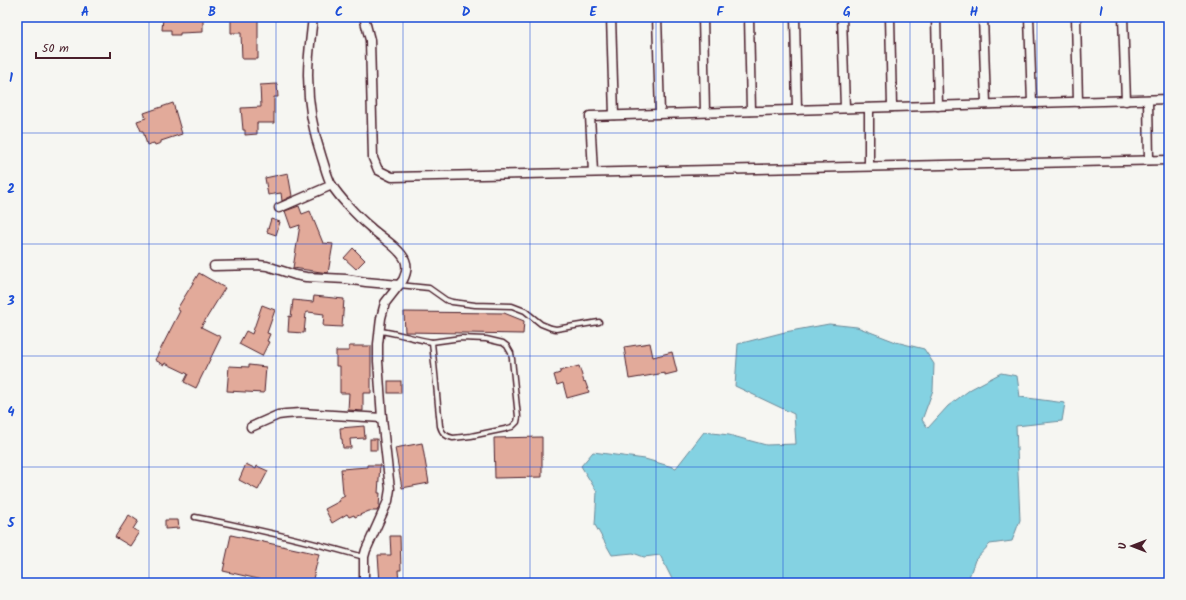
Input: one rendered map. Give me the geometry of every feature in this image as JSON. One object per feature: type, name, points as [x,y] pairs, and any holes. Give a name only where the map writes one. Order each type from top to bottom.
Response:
[{"type":"street","points":[[313,17],[308,76],[311,114],[317,144],[326,172],[332,185],[361,220],[403,256],[406,264],[406,272],[399,285],[385,303],[380,318],[378,361],[390,494],[364,557],[364,583]]},
{"type":"street","points":[[364,17],[370,40],[373,158],[378,170],[392,177],[1169,160]]},
{"type":"street","points":[[610,17],[614,115]]},
{"type":"street","points":[[657,17],[660,113]]},
{"type":"street","points":[[703,17],[705,112]]},
{"type":"street","points":[[749,17],[751,111]]},
{"type":"street","points":[[795,17],[797,110]]},
{"type":"street","points":[[842,17],[845,108]]},
{"type":"street","points":[[890,17],[892,107]]},
{"type":"street","points":[[936,17],[938,106]]},
{"type":"street","points":[[984,17],[986,104]]},
{"type":"street","points":[[1029,17],[1032,103]]},
{"type":"street","points":[[1076,17],[1078,102]]},
{"type":"street","points":[[1123,17],[1126,101]]},
{"type":"street","points":[[593,172],[590,116],[1169,99]]},
{"type":"street","points":[[1148,100],[1149,160]]},
{"type":"street","points":[[869,108],[869,166]]},
{"type":"street","points":[[279,208],[332,185]]},
{"type":"street","points":[[214,266],[258,265],[267,266],[306,277],[346,279],[399,285]]},
{"type":"street","points":[[251,427],[278,415],[286,414],[382,418]]},
{"type":"lane","points":[[399,285],[430,288],[446,300],[452,302],[475,305],[512,306],[525,311],[541,324],[556,329],[599,322]]},
{"type":"lane","points":[[379,331],[432,342],[461,338],[486,339],[503,343],[507,346],[511,353],[518,417],[517,422],[512,427],[471,436],[453,438],[444,434],[440,426],[432,342]]},
{"type":"lane","points":[[195,517],[264,531],[364,557]]},
{"type":"water","points":[[829,324],[857,327],[896,342],[924,349],[934,364],[933,390],[922,420],[928,428],[948,406],[971,389],[1001,373],[1017,376],[1020,397],[1065,403],[1062,421],[1016,426],[1020,520],[1012,541],[990,544],[975,560],[967,583],[674,583],[660,555],[644,557],[633,553],[612,555],[595,525],[597,492],[581,466],[593,452],[645,459],[676,468],[704,432],[729,435],[766,445],[796,444],[794,414],[735,386],[738,344],[785,332]]},
{"type":"building","points":[[163,17],[203,17],[203,32],[171,35],[171,30],[162,30]]},
{"type":"building","points":[[231,18],[258,18],[258,59],[242,59],[241,33],[231,33]]},
{"type":"building","points":[[277,84],[278,97],[274,97],[274,123],[257,123],[257,134],[245,135],[245,130],[243,130],[241,108],[261,107],[260,85]]},
{"type":"building","points":[[173,103],[182,134],[161,141],[161,143],[155,145],[154,143],[147,145],[143,131],[141,131],[137,121],[146,118],[144,113]]},
{"type":"building","points":[[288,173],[292,196],[282,201],[281,193],[268,195],[265,178]]},
{"type":"building","points":[[299,206],[302,214],[310,211],[323,243],[333,244],[328,273],[293,268],[300,225],[291,228],[285,211]]},
{"type":"building","points":[[271,219],[280,222],[276,235],[267,232]]},
{"type":"building","points":[[353,248],[365,260],[356,269],[344,258]]},
{"type":"building","points":[[199,273],[225,288],[201,327],[221,337],[196,388],[184,382],[188,374],[155,360],[180,311],[177,309]]},
{"type":"building","points":[[314,296],[344,299],[342,327],[323,326],[324,314],[308,312],[306,313],[304,333],[288,332],[289,316],[291,317],[293,300],[313,302]]},
{"type":"building","points":[[262,305],[275,310],[267,333],[270,334],[267,341],[269,342],[262,356],[239,344],[246,331],[252,334]]},
{"type":"building","points":[[404,312],[504,313],[524,321],[523,334],[405,332]]},
{"type":"building","points":[[650,343],[653,357],[672,352],[677,372],[665,375],[665,373],[629,379],[624,347]]},
{"type":"building","points":[[349,346],[371,346],[371,393],[363,393],[363,411],[348,410],[349,393],[340,393],[340,366],[336,366],[336,351],[349,351]]},
{"type":"building","points":[[249,365],[266,367],[264,393],[227,391],[229,366],[249,367]]},
{"type":"building","points":[[579,366],[589,392],[567,398],[563,383],[557,385],[554,375],[560,373],[560,371]]},
{"type":"building","points":[[388,381],[401,381],[401,393],[388,393]]},
{"type":"building","points":[[364,426],[365,438],[350,439],[351,448],[343,448],[340,428]]},
{"type":"building","points":[[542,437],[542,477],[495,478],[494,438]]},
{"type":"building","points":[[370,439],[377,439],[377,450],[370,450]]},
{"type":"building","points":[[422,443],[429,483],[402,488],[395,448]]},
{"type":"building","points":[[246,464],[256,469],[257,466],[268,471],[258,490],[239,480]]},
{"type":"building","points":[[367,465],[380,465],[378,493],[380,493],[379,507],[377,511],[369,511],[355,517],[354,515],[349,517],[347,514],[332,523],[325,509],[340,501],[339,499],[345,496],[343,493],[341,469],[367,467]]},
{"type":"building","points":[[129,515],[138,521],[133,529],[139,532],[130,546],[115,537]]},
{"type":"building","points":[[165,520],[178,520],[179,528],[165,529]]},
{"type":"building","points":[[231,535],[319,554],[312,583],[276,583],[223,571]]},
{"type":"building","points":[[390,536],[400,536],[401,570],[398,570],[399,583],[380,583],[378,555],[391,555]]}]
